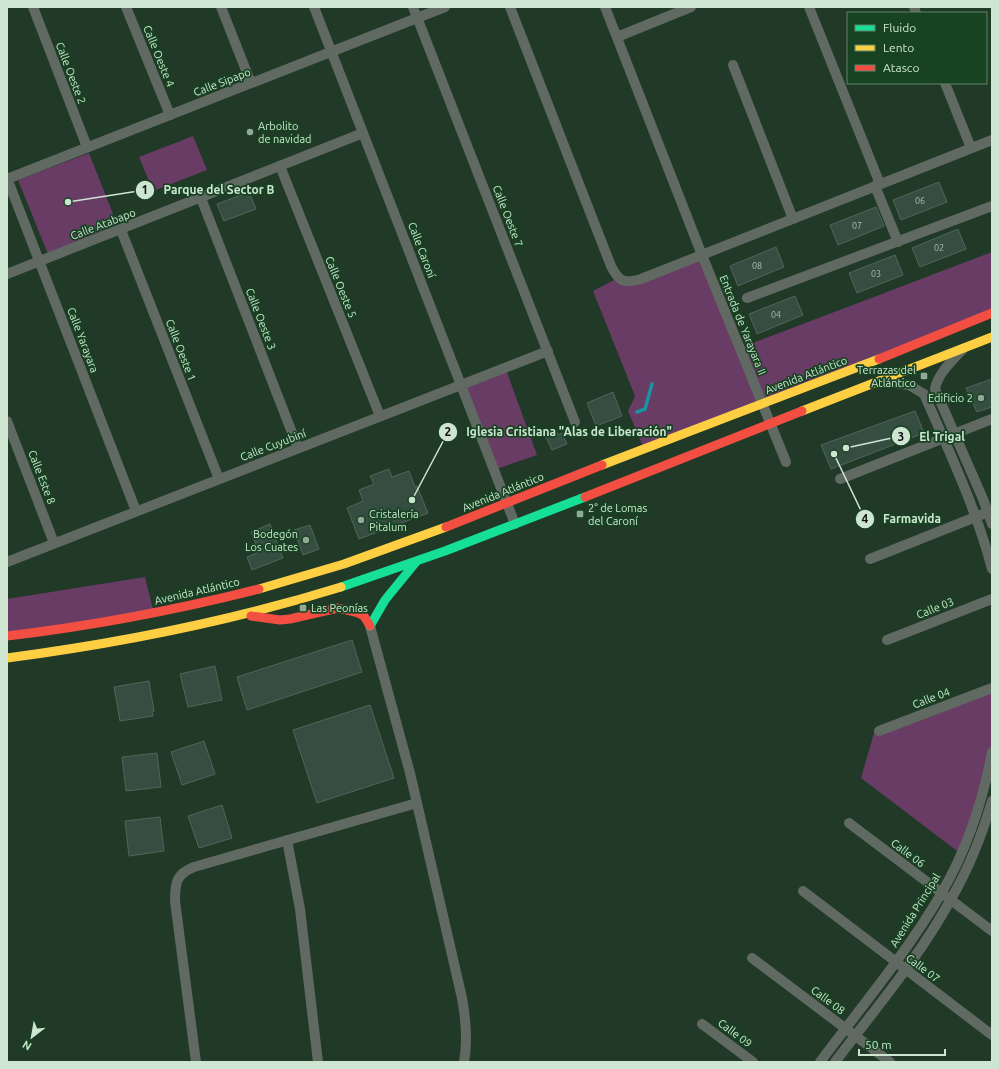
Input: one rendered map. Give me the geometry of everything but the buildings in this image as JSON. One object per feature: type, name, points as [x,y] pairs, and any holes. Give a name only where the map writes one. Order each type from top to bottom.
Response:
[{"type":"main road","name":"Avenida Atlántico","points":[[7,636],[48,632],[201,604],[323,570],[387,549],[507,503],[992,313]]},
{"type":"main road","points":[[7,658],[156,635],[243,615],[340,588],[515,524],[992,338]]},
{"type":"main road","points":[[370,626],[380,606],[417,561]]},
{"type":"main road","points":[[243,615],[290,620],[338,608],[364,616],[370,626]]},
{"type":"street","name":"Calle Oeste 2","points":[[33,7],[87,147]]},
{"type":"street","name":"Calle Oeste 4","points":[[126,7],[170,115]]},
{"type":"street","points":[[221,7],[251,83]]},
{"type":"street","name":"Calle Caroní","points":[[314,7],[515,524]]},
{"type":"street","name":"Calle Oeste 7","points":[[413,7],[576,422]]},
{"type":"street","name":"Calle Sipapo","points":[[7,178],[445,7]]},
{"type":"street","points":[[510,7],[615,274],[622,281],[628,282],[641,280],[992,140]]},
{"type":"street","name":"Entrada de Yarayara II","points":[[605,7],[702,255],[786,462]]},
{"type":"street","points":[[617,38],[691,7]]},
{"type":"street","points":[[809,7],[878,185],[898,242]]},
{"type":"street","points":[[733,65],[794,219]]},
{"type":"street","points":[[945,84],[971,148]]},
{"type":"street","name":"Calle Atabapo","points":[[7,274],[363,134]]},
{"type":"street","name":"Calle Oeste 5","points":[[280,166],[380,416]]},
{"type":"street","name":"Calle Yarayara","points":[[7,178],[136,511]]},
{"type":"street","name":"Calle Oeste 3","points":[[201,198],[298,448]]},
{"type":"street","points":[[747,298],[992,206]]},
{"type":"street","name":"Calle Oeste 1","points":[[121,230],[219,479]]},
{"type":"street","points":[[964,348],[941,374],[936,383],[935,389],[990,511],[992,524]]},
{"type":"street","name":"Calle Cuyubiní","points":[[7,562],[548,351]]},
{"type":"street","points":[[882,380],[909,385],[924,394],[976,516],[992,569]]},
{"type":"street","points":[[840,479],[992,419]]},
{"type":"street","name":"Calle Este 8","points":[[7,421],[54,543]]},
{"type":"street","points":[[870,559],[990,511]]},
{"type":"street","name":"Calle 03","points":[[887,640],[992,599]]},
{"type":"street","points":[[370,626],[417,803],[462,998],[467,1030],[467,1045],[464,1062]]},
{"type":"street","name":"Calle 04","points":[[879,731],[992,688]]},
{"type":"street","name":"Avenida Principal","points":[[820,1062],[896,963],[941,893],[957,864],[965,844],[990,769],[992,752]]},
{"type":"street","points":[[835,1062],[931,934],[951,900],[975,851],[992,802]]},
{"type":"street","points":[[196,1062],[175,901],[175,890],[180,875],[194,867],[417,803]]},
{"type":"street","name":"Calle 06","points":[[849,823],[992,931]]},
{"type":"street","points":[[288,840],[300,909],[318,1062]]},
{"type":"street","name":"Calle 07","points":[[803,891],[992,1035]]},
{"type":"street","name":"Calle 08","points":[[752,958],[890,1062]]},
{"type":"street","name":"Calle 09","points":[[702,1024],[753,1062]]},
{"type":"shaded area","points":[[193,136],[207,170],[153,191],[139,157]]},
{"type":"shaded area","points":[[89,153],[117,224],[48,254],[18,180]]},
{"type":"shaded area","points":[[992,252],[992,313],[644,449],[628,411],[635,396],[593,291],[618,278],[622,281],[702,255],[740,348]]},
{"type":"shaded area","points":[[505,367],[537,455],[494,470],[461,385]]},
{"type":"shaded area","points":[[145,577],[154,614],[7,636],[7,599]]},
{"type":"shaded area","points":[[992,688],[992,752],[961,854],[861,778],[874,733]]},
{"type":"waterway","points":[[637,412],[645,409],[652,384]]},
{"type":"traffic: fast","points":[[341,587],[445,551],[585,497]]},
{"type":"traffic: fast","points":[[370,626],[385,600],[416,562]]},
{"type":"traffic: slow","points":[[802,411],[992,337]]},
{"type":"traffic: slow","points":[[602,465],[879,359]]},
{"type":"traffic: slow","points":[[259,589],[344,564],[446,527]]},
{"type":"traffic: slow","points":[[7,658],[176,630],[259,610],[341,587]]},
{"type":"traffic: jam","points":[[879,359],[992,313]]},
{"type":"traffic: jam","points":[[585,497],[802,411]]},
{"type":"traffic: jam","points":[[446,527],[602,465]]},
{"type":"traffic: jam","points":[[7,636],[134,617],[259,589]]},
{"type":"traffic: jam","points":[[251,616],[280,620],[338,608],[364,616],[370,626]]},
{"type":"place","name":"Arbolito de navidad","points":[[250,132]]},
{"type":"place","name":"Parque del Sector B","points":[[68,202]]},
{"type":"place","name":"Terrazas del Atlántico","points":[[924,376]]},
{"type":"place","name":"Edificio 2","points":[[981,398]]},
{"type":"place","name":"El Trigal","points":[[846,448]]},
{"type":"place","name":"Farmavida","points":[[834,454]]},
{"type":"place","name":"Iglesia Cristiana \"Alas de Liberación\"","points":[[412,500]]},
{"type":"place","name":"2° de Lomas del Caroní","points":[[580,514]]},
{"type":"place","name":"Cristalería Pitalum","points":[[361,520]]},
{"type":"place","name":"Bodegón Los Cuates","points":[[306,540]]},
{"type":"place","name":"Las Peonías","points":[[303,608]]}]
